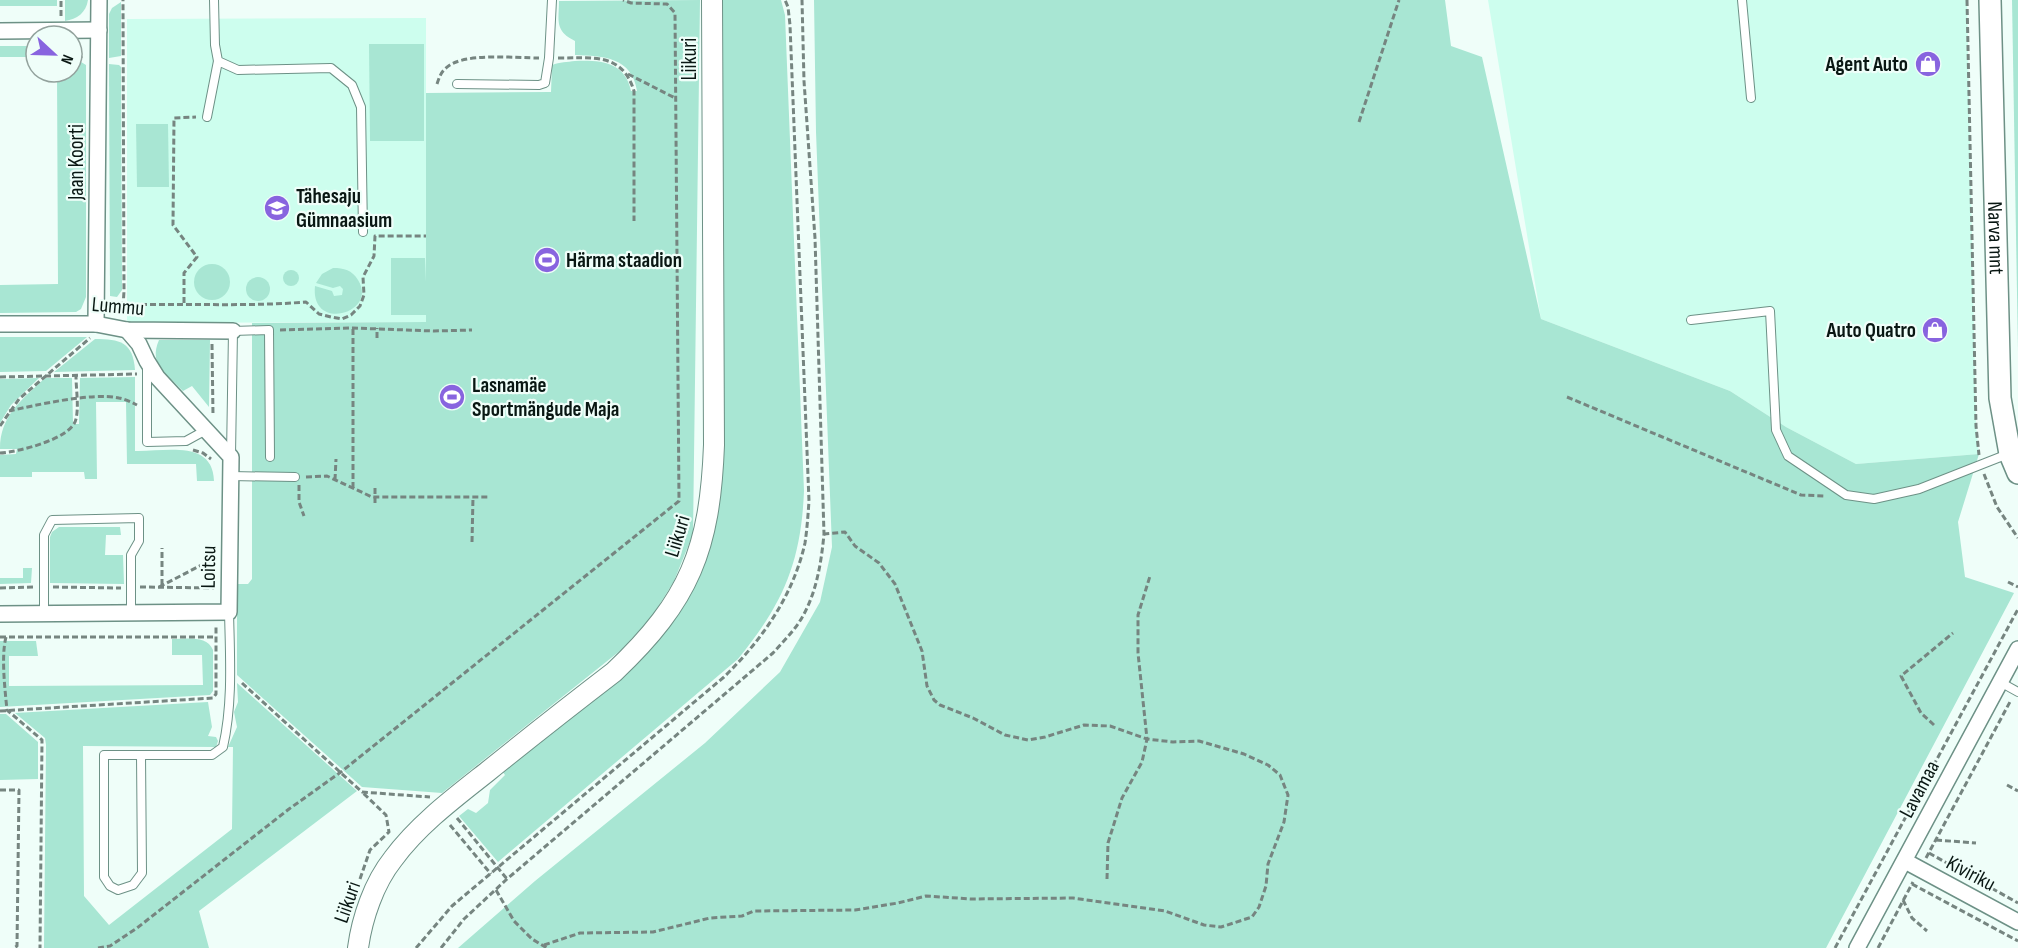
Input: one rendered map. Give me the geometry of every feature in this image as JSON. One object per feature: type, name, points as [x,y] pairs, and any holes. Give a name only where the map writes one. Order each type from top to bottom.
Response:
[{"type":"main road","name":"Narva mnt","points":[[1990,0],[2000,398],[2010,453],[2018,473]]},
{"type":"street","name":"Jaan Koorti","points":[[99,0],[100,325]]},
{"type":"street","name":"Liikuri","points":[[358,948],[376,887],[384,872],[410,838],[444,806],[614,672],[650,637],[683,589],[703,540],[711,497],[714,445],[712,0]]},
{"type":"street","points":[[0,31],[99,30]]},
{"type":"street","name":"Lummu","points":[[0,324],[100,325],[127,330],[233,330]]},
{"type":"street","points":[[127,330],[139,344],[157,377],[231,457]]},
{"type":"street","name":"Loitsu","points":[[0,614],[229,612],[231,457]]},
{"type":"street","name":"Lavamaa","points":[[1857,948],[2018,649]]},
{"type":"street","name":"Kiviriku","points":[[1905,861],[2018,922]]},
{"type":"lane","points":[[207,117],[218,61],[215,45],[214,0]]},
{"type":"lane","points":[[457,84],[539,85],[545,83],[549,58],[552,0]]},
{"type":"lane","points":[[1742,0],[1751,98]]},
{"type":"lane","points":[[218,61],[238,70],[331,68],[352,85],[361,106],[363,232]]},
{"type":"lane","points":[[1691,320],[1770,310],[1776,430],[1788,456],[1846,495],[1875,499],[1919,489],[2010,453]]},
{"type":"lane","points":[[231,457],[233,330],[269,330],[270,457]]},
{"type":"lane","points":[[147,362],[147,442],[186,441],[209,433]]},
{"type":"lane","points":[[230,477],[295,477]]},
{"type":"lane","points":[[44,614],[44,535],[52,520],[140,518],[139,541],[131,555],[131,613]]},
{"type":"lane","points":[[141,755],[142,873],[133,885],[118,890],[110,886],[104,877],[104,755],[141,755],[212,755],[223,747],[227,729],[231,673],[229,612]]},
{"type":"lane","points":[[2000,682],[2017,691]]},
{"type":"path","points":[[0,426],[9,411],[43,377],[123,307],[123,0]]},
{"type":"path","points":[[98,948],[110,946],[137,928],[289,809],[341,772],[679,501],[675,13],[667,4],[631,3],[623,0]]},
{"type":"path","points":[[441,948],[464,920],[507,879],[773,653],[796,626],[812,594],[821,564],[824,534],[815,238],[801,0]]},
{"type":"path","points":[[1359,122],[1399,0]]},
{"type":"path","points":[[1967,0],[1976,426],[1982,465],[1997,507],[2018,538]]},
{"type":"path","points":[[437,84],[440,75],[447,67],[466,58],[604,59],[675,98]]},
{"type":"path","points":[[627,73],[634,91],[634,221]]},
{"type":"path","points":[[184,303],[184,273],[197,257],[173,225],[174,118],[207,117]]},
{"type":"path","points":[[123,304],[306,302],[319,314],[342,319],[351,315],[360,306],[364,295],[363,278],[374,256],[375,236],[426,236]]},
{"type":"path","points":[[353,328],[353,488]]},
{"type":"path","points":[[269,330],[353,328],[472,330]]},
{"type":"path","points":[[377,328],[377,338]]},
{"type":"path","points":[[209,338],[212,340],[209,433]]},
{"type":"path","points":[[0,377],[137,373],[137,384]]},
{"type":"path","points":[[0,453],[17,452],[42,444],[72,427],[76,420],[76,375]]},
{"type":"path","points":[[136,416],[137,394]]},
{"type":"path","points":[[9,411],[45,403],[104,396],[118,398],[136,405]]},
{"type":"path","points":[[1567,397],[1801,495],[1846,495]]},
{"type":"path","points":[[187,450],[203,453],[214,464]]},
{"type":"path","points":[[335,480],[336,459]]},
{"type":"path","points":[[304,516],[299,502],[299,477],[327,476],[375,497],[488,497]]},
{"type":"path","points":[[375,486],[375,503]]},
{"type":"path","points":[[472,542],[473,497]]},
{"type":"path","points":[[496,890],[514,921],[532,939],[545,946],[580,933],[653,932],[710,918],[742,916],[754,911],[855,910],[926,896],[971,899],[1073,898],[1165,911],[1203,925],[1221,927],[1252,917],[1259,907],[1266,886],[1268,864],[1284,822],[1288,795],[1280,775],[1268,765],[1244,754],[1199,741],[1147,739],[1110,726],[1084,724],[1028,740],[1005,735],[973,718],[940,705],[934,700],[927,686],[922,651],[895,584],[879,563],[855,546],[845,532],[824,534]]},
{"type":"path","points":[[160,587],[162,548]]},
{"type":"path","points":[[160,587],[216,558],[216,568]]},
{"type":"path","points":[[1107,879],[1108,843],[1122,798],[1143,762],[1147,739],[1138,653],[1138,615],[1150,576]]},
{"type":"path","points":[[2008,582],[2018,587]]},
{"type":"path","points":[[0,588],[216,588]]},
{"type":"path","points":[[1835,948],[2018,609]]},
{"type":"path","points":[[1934,724],[1921,713],[1901,676],[1953,633]]},
{"type":"path","points":[[0,637],[216,637],[216,694],[213,698],[0,711]]},
{"type":"path","points":[[6,637],[3,649],[7,710],[42,740],[40,948]]},
{"type":"path","points":[[231,673],[386,815],[389,832],[370,850],[357,887]]},
{"type":"path","points":[[1878,948],[2017,691]]},
{"type":"path","points":[[2007,785],[2018,791]]},
{"type":"path","points":[[0,790],[19,790],[17,945],[14,948]]},
{"type":"path","points":[[362,792],[444,806],[456,816],[507,879]]},
{"type":"path","points":[[444,806],[491,874]]},
{"type":"path","points":[[1936,840],[1976,843]]},
{"type":"path","points":[[1929,854],[2018,903]]},
{"type":"path","points":[[1912,884],[2018,941]]},
{"type":"path","points":[[1904,900],[1912,918],[1927,931]]},
{"type":"shaded area","points":[[0,0],[57,0],[57,6],[0,6]]},
{"type":"shaded area","points":[[65,0],[88,0],[80,15],[65,21]]},
{"type":"shaded area","points":[[700,0],[693,534],[674,581],[652,617],[621,650],[442,793],[362,787],[237,675],[237,584],[248,584],[252,579],[252,323],[426,322],[426,315],[391,315],[391,258],[425,258],[426,282],[426,93],[551,92],[552,65],[575,61],[603,62],[618,68],[628,81],[631,91],[637,91],[634,80],[623,65],[606,58],[575,55],[575,41],[564,33],[559,24],[559,1]]},
{"type":"shaded area","points":[[721,0],[781,0],[785,15],[804,491],[799,540],[794,561],[778,601],[754,639],[738,659],[498,862],[459,816],[468,809],[476,813],[488,803],[490,790],[505,775],[502,771],[596,695],[704,558]]},
{"type":"shaded area","points":[[814,0],[1445,0],[1451,46],[1482,57],[1541,319],[1730,391],[1786,427],[1856,464],[1979,454],[1958,522],[1965,577],[2014,593],[1826,948],[458,948],[535,881],[705,743],[780,672],[820,602],[832,547],[816,132]]},
{"type":"shaded area","points":[[1488,0],[1967,0],[1976,426],[1979,454],[1856,464],[1786,427],[1730,391],[1541,319]]},
{"type":"shaded area","points":[[2012,0],[2018,0],[2018,352]]},
{"type":"shaded area","points":[[121,2],[121,56],[109,58],[109,14],[112,8]]},
{"type":"shaded area","name":"Tähesaju Gümnaasium","points":[[426,18],[426,322],[127,323],[127,19]]},
{"type":"shaded area","points":[[369,44],[424,44],[424,141],[370,141]]},
{"type":"shaded area","points":[[0,46],[24,46],[24,57],[0,57]]},
{"type":"shaded area","points":[[84,64],[86,65],[86,297],[81,309],[76,312],[0,313],[0,285],[58,284],[57,84],[84,84]]},
{"type":"shaded area","points":[[109,64],[121,67],[122,290],[117,297],[110,296]]},
{"type":"shaded area","points":[[136,124],[168,124],[169,187],[137,187]]},
{"type":"shaded area","points":[[212,264],[225,269],[230,282],[225,295],[212,300],[199,295],[194,282],[199,269]]},
{"type":"shaded area","points":[[333,268],[344,269],[353,274],[362,292],[359,301],[352,309],[342,313],[323,310],[316,301],[315,286],[332,291],[334,296],[342,295],[343,289],[340,286],[333,288],[316,283],[322,274]]},
{"type":"shaded area","points":[[288,270],[294,270],[299,278],[297,284],[288,286],[283,281],[283,275]]},
{"type":"shaded area","points":[[258,277],[266,281],[270,289],[266,297],[258,301],[250,297],[246,289],[250,281]]},
{"type":"shaded area","points":[[0,337],[87,337],[46,371],[0,372]]},
{"type":"shaded area","points":[[95,339],[118,341],[124,344],[131,353],[135,370],[54,372]]},
{"type":"shaded area","points":[[159,340],[210,340],[209,407],[192,386],[183,391],[165,374],[156,356]]},
{"type":"shaded area","points":[[135,377],[135,451],[172,450],[196,453],[212,468],[214,481],[197,481],[196,464],[127,464],[126,402],[96,402],[97,479],[85,479],[84,472],[32,472],[32,477],[0,477],[0,455],[16,454],[17,449],[0,449],[1,437],[8,417],[45,378],[72,378],[73,424],[79,424],[80,378]]},
{"type":"shaded area","points":[[39,378],[11,405],[0,423],[0,379]]},
{"type":"shaded area","points":[[59,527],[120,527],[121,535],[106,535],[105,555],[123,555],[124,584],[50,583],[50,537],[52,532]]},
{"type":"shaded area","points":[[23,568],[32,568],[31,583],[0,584],[0,578],[23,578]]},
{"type":"shaded area","points":[[172,639],[196,639],[210,645],[213,650],[213,691],[210,695],[0,707],[0,641],[36,641],[38,656],[9,656],[9,686],[203,685],[202,655],[172,655]]},
{"type":"shaded area","points":[[237,683],[357,791],[199,911],[209,948],[44,948],[46,745],[45,738],[15,713],[208,702],[212,727],[208,736],[216,737],[218,741],[216,747],[83,746],[84,896],[109,925],[232,829],[233,747],[228,747],[237,727],[234,712],[238,702]]},
{"type":"shaded area","points":[[0,714],[6,714],[38,742],[38,779],[0,780]]},
{"type":"place","name":"Agent Auto","points":[[1928,64]]},
{"type":"place","name":"Tähesaju Gümnaasium","points":[[277,208]]},
{"type":"place","name":"Härma staadion","points":[[547,260]]},
{"type":"place","name":"Auto Quatro","points":[[1935,330]]},
{"type":"place","name":"Lasnamäe Sportmängude Maja","points":[[452,397]]}]
